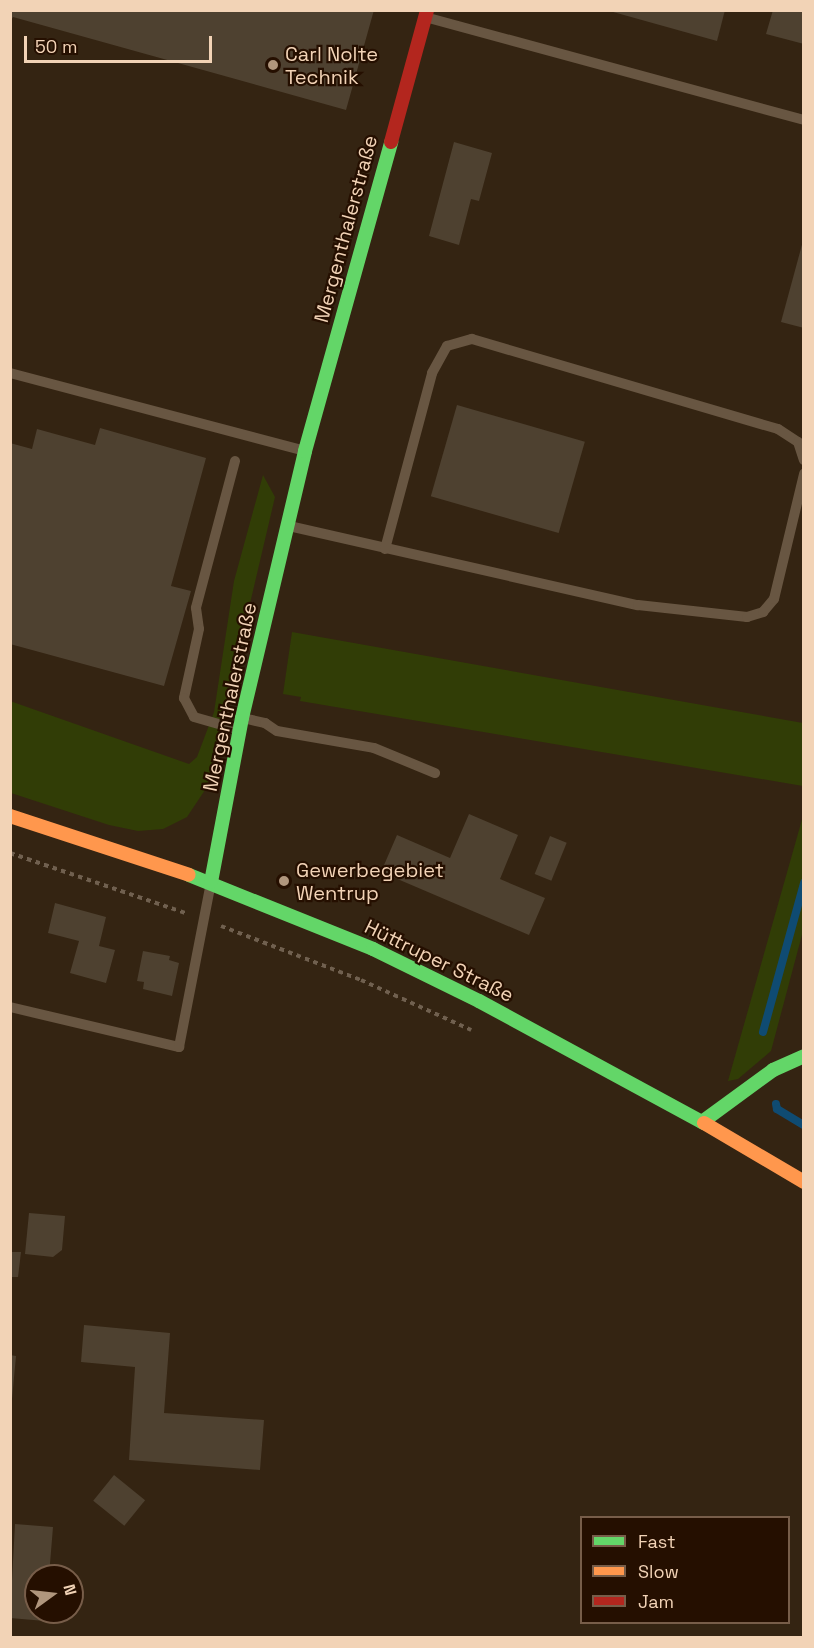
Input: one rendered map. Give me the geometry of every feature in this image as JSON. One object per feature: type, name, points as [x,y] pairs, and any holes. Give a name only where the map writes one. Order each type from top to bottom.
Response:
[{"type":"street","name":"Mergenthalerstraße","points":[[212,882],[241,724],[305,451],[426,14]]},
{"type":"street","name":"Hüttruper Straße","points":[[10,816],[212,882],[373,949],[479,1001],[702,1122],[804,1182]]},
{"type":"street","points":[[702,1122],[773,1070],[804,1056]]},
{"type":"lane","name":"Mergenthalerstraße","points":[[426,14],[804,120]]},
{"type":"lane","points":[[385,549],[432,373],[447,346],[472,339],[778,429],[798,442],[804,460]]},
{"type":"lane","points":[[10,373],[305,451]]},
{"type":"lane","points":[[235,461],[196,608],[199,629],[184,698],[194,717],[241,724],[265,723],[277,730],[374,748],[435,773]]},
{"type":"lane","points":[[289,526],[638,605],[747,617],[764,612],[774,599],[804,474]]},
{"type":"lane","points":[[10,1007],[179,1047],[212,882]]},
{"type":"path","points":[[10,853],[204,919],[361,980],[474,1031]]},
{"type":"green space","points":[[263,475],[275,497],[207,787],[187,817],[163,829],[138,831],[109,825],[11,793],[10,701],[189,764],[197,757],[214,712],[234,581]]},
{"type":"green space","points":[[292,632],[803,723],[803,786],[300,701],[301,697],[283,694]]},
{"type":"green space","points":[[803,816],[803,931],[771,1051],[738,1079],[728,1081]]},
{"type":"building","name":"Carl Nolte Technik","points":[[10,10],[374,10],[346,110],[13,17],[10,22]]},
{"type":"building","points":[[606,10],[725,10],[717,41]]},
{"type":"building","points":[[773,10],[804,10],[804,44],[766,34]]},
{"type":"building","points":[[454,142],[492,153],[479,201],[471,199],[459,245],[429,236]]},
{"type":"building","points":[[804,242],[804,328],[781,322]]},
{"type":"building","points":[[457,405],[585,442],[559,533],[431,496]]},
{"type":"building","points":[[100,428],[206,458],[171,586],[191,591],[164,686],[10,644],[10,443],[32,449],[37,429],[95,445]]},
{"type":"building","points":[[469,814],[518,835],[500,879],[545,898],[529,935],[381,872],[397,835],[450,858]]},
{"type":"building","points":[[550,836],[567,843],[551,881],[535,874]]},
{"type":"building","points":[[55,903],[106,917],[99,946],[115,950],[106,983],[70,973],[79,941],[48,933]]},
{"type":"building","points":[[143,951],[170,956],[169,960],[179,963],[172,996],[143,989],[144,982],[137,981]]},
{"type":"building","points":[[29,1213],[65,1216],[62,1250],[53,1257],[25,1254]]},
{"type":"building","points":[[10,1252],[21,1252],[18,1277],[10,1277]]},
{"type":"building","points":[[84,1325],[170,1333],[164,1413],[264,1420],[260,1470],[129,1460],[135,1367],[81,1362]]},
{"type":"building","points":[[10,1355],[16,1356],[12,1399],[10,1399]]},
{"type":"building","points":[[114,1475],[145,1500],[124,1526],[93,1501]]},
{"type":"building","points":[[15,1524],[53,1527],[50,1564],[24,1564],[24,1619],[10,1618]]},
{"type":"waterway","points":[[763,1032],[804,883]]},
{"type":"waterway","points":[[776,1104],[777,1109],[804,1125]]},
{"type":"traffic: fast","points":[[211,882],[242,718],[305,451],[391,142]]},
{"type":"traffic: fast","points":[[189,875],[373,949],[479,1001],[704,1123]]},
{"type":"traffic: fast","points":[[702,1122],[773,1070],[804,1056]]},
{"type":"traffic: slow","points":[[10,816],[189,875]]},
{"type":"traffic: slow","points":[[704,1123],[804,1182]]},
{"type":"traffic: jam","points":[[391,142],[427,10]]},
{"type":"place","name":"Carl Nolte Technik","points":[[273,65]]},
{"type":"place","name":"Gewerbegebiet Wentrup","points":[[284,881]]}]
